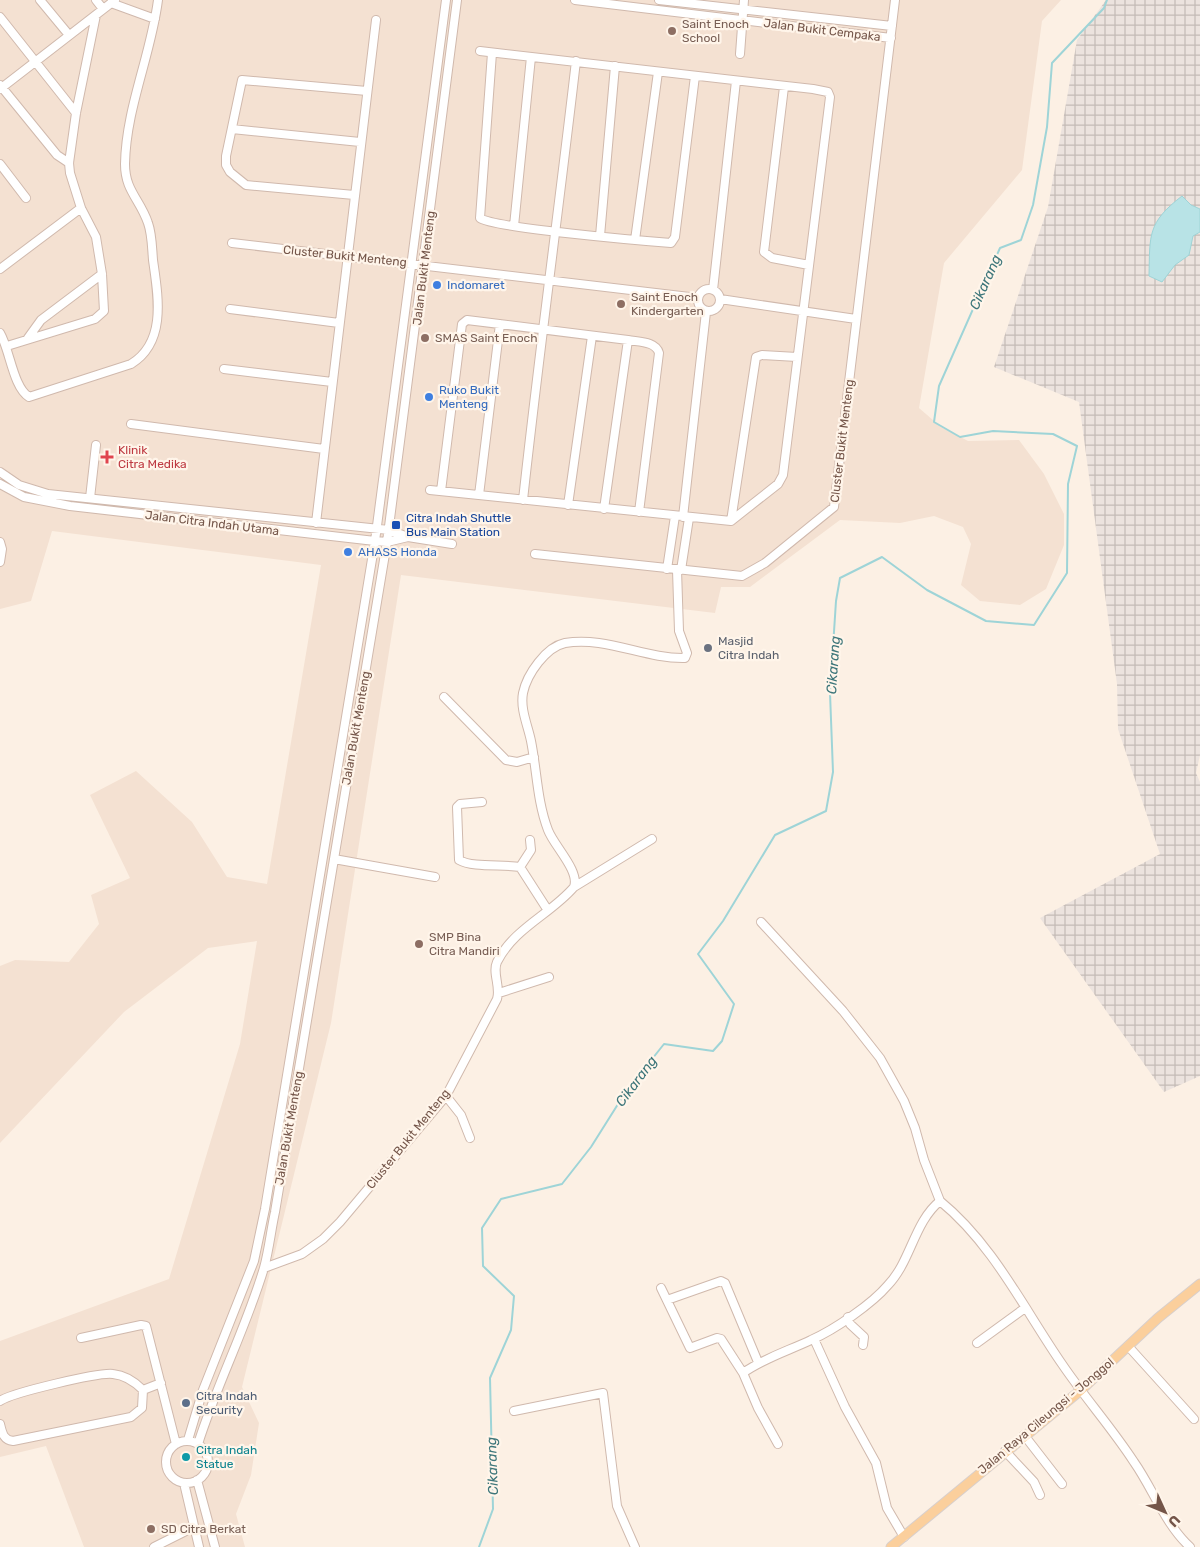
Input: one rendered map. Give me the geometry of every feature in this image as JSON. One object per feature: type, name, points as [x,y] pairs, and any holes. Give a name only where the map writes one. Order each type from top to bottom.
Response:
[{"type":"main road","name":"Jalan Raya Cileungsi - Jonggol","points":[[892,1547],[1024,1435],[1081,1390],[1128,1346],[1200,1284]]},
{"type":"street","points":[[40,0],[69,35]]},
{"type":"street","points":[[96,0],[103,9]]},
{"type":"street","points":[[0,333],[7,346],[20,388],[28,397],[131,364],[142,357],[152,344],[158,311],[148,224],[128,186],[125,164],[127,134],[158,0]]},
{"type":"street","name":"Jalan Bukit Menteng","points":[[188,1440],[203,1390],[254,1261],[266,1209],[375,541],[446,0]]},
{"type":"street","name":"Jalan Bukit Menteng","points":[[198,1444],[214,1396],[264,1268],[389,530],[457,0]]},
{"type":"street","name":"Jalan Bukit Cempaka","points":[[574,0],[641,4],[742,21],[891,38]]},
{"type":"street","points":[[659,0],[743,4],[892,26]]},
{"type":"street","name":"Cluster Bukit Menteng","points":[[535,554],[742,576],[765,563],[834,507],[895,0]]},
{"type":"street","points":[[69,163],[57,155],[1,87],[113,2],[154,19]]},
{"type":"street","points":[[740,54],[743,4]]},
{"type":"street","points":[[7,346],[95,319],[102,314],[105,306],[96,237],[81,208],[70,173],[69,163],[76,113],[96,15]]},
{"type":"street","points":[[0,17],[76,113]]},
{"type":"street","points":[[316,523],[376,20]]},
{"type":"street","points":[[430,490],[731,521],[781,480],[804,313],[830,94],[813,89],[480,51]]},
{"type":"street","points":[[492,53],[478,215],[482,221],[635,240],[671,243],[675,237],[695,76]]},
{"type":"street","points":[[514,226],[531,57]]},
{"type":"street","points":[[523,500],[542,330],[576,61]]},
{"type":"street","points":[[600,236],[615,66]]},
{"type":"street","points":[[635,240],[658,72]]},
{"type":"street","points":[[354,195],[241,182],[226,165],[226,156],[239,86],[242,80],[367,91]]},
{"type":"street","points":[[736,81],[713,290],[720,299],[804,313],[856,319]]},
{"type":"street","points":[[784,87],[764,252],[772,258],[809,264]]},
{"type":"street","points":[[232,130],[360,142]]},
{"type":"street","points":[[0,164],[26,198]]},
{"type":"street","points":[[0,269],[81,208]]},
{"type":"street","name":"Cluster Bukit Menteng","points":[[232,243],[424,264],[698,298]]},
{"type":"street","points":[[28,338],[41,320],[102,274]]},
{"type":"street","points":[[706,312],[699,306],[698,298],[704,290],[713,290]]},
{"type":"street","points":[[706,312],[714,310],[720,299]]},
{"type":"street","points":[[230,309],[339,323]]},
{"type":"street","points":[[574,887],[575,876],[548,831],[538,793],[534,757],[524,716],[523,694],[529,677],[552,647],[566,643],[593,642],[682,658],[687,656],[679,631],[679,570],[682,517],[706,312]]},
{"type":"street","points":[[441,491],[462,324],[467,320],[628,340],[653,345],[659,353],[639,512]]},
{"type":"street","points":[[480,495],[500,324]]},
{"type":"street","points":[[568,505],[592,336]]},
{"type":"street","points":[[604,509],[628,340]]},
{"type":"street","points":[[731,521],[756,358],[762,355],[797,357]]},
{"type":"street","points":[[224,369],[332,382]]},
{"type":"street","points":[[131,424],[324,449]]},
{"type":"street","points":[[90,498],[96,445]]},
{"type":"street","points":[[0,472],[19,485],[48,494],[376,528],[389,530],[408,537],[452,544]]},
{"type":"street","name":"Jalan Citra Indah Utama","points":[[0,484],[24,497],[46,503],[375,541],[387,542],[408,537]]},
{"type":"street","points":[[667,569],[682,517]]},
{"type":"street","points":[[0,542],[2,549],[0,562]]},
{"type":"street","points":[[444,697],[506,760],[517,762],[534,757]]},
{"type":"street","points":[[482,802],[460,804],[457,807],[459,860],[472,865],[520,867]]},
{"type":"street","name":"Cluster Bukit Menteng","points":[[264,1268],[297,1257],[323,1239],[446,1096],[475,1043],[499,993],[497,963],[523,929],[574,887],[652,839]]},
{"type":"street","points":[[520,867],[532,850],[530,840]]},
{"type":"street","points":[[334,859],[435,877]]},
{"type":"street","points":[[520,867],[547,909]]},
{"type":"street","points":[[761,922],[843,1011],[880,1058],[915,1128],[924,1160],[940,1201],[956,1214],[993,1258],[1081,1390],[1133,1460],[1173,1525],[1190,1547]]},
{"type":"street","points":[[499,993],[549,976]]},
{"type":"street","points":[[446,1096],[461,1115],[470,1138]]},
{"type":"street","points":[[742,1374],[758,1362],[814,1339],[848,1317],[888,1286],[909,1253],[927,1214],[940,1201]]},
{"type":"street","points":[[668,1300],[721,1281],[725,1282],[758,1362]]},
{"type":"street","points":[[661,1288],[690,1348],[717,1338],[721,1339],[742,1374],[778,1444]]},
{"type":"street","points":[[977,1343],[1025,1308]]},
{"type":"street","points":[[848,1317],[850,1324],[864,1337],[862,1345]]},
{"type":"street","points":[[81,1338],[144,1325],[148,1328],[152,1353],[176,1444]]},
{"type":"street","points":[[814,1339],[845,1407],[876,1463],[885,1501],[904,1536]]},
{"type":"street","points":[[1128,1346],[1194,1419]]},
{"type":"street","points":[[0,1401],[18,1394],[111,1373],[133,1381],[143,1390]]},
{"type":"street","points":[[143,1390],[161,1383]]},
{"type":"street","points":[[0,1424],[3,1435],[8,1440],[13,1441],[131,1417],[142,1408],[143,1390]]},
{"type":"street","points":[[514,1411],[603,1393],[617,1506],[636,1547]]},
{"type":"street","points":[[1024,1435],[1062,1484]]},
{"type":"street","points":[[188,1440],[198,1444],[205,1451],[208,1460],[206,1470],[197,1480],[184,1483],[171,1477],[166,1469],[167,1454],[176,1444],[188,1440]]},
{"type":"street","points":[[1004,1452],[1036,1484],[1040,1495]]},
{"type":"street","points":[[197,1480],[216,1547]]},
{"type":"street","points":[[184,1483],[199,1547]]},
{"type":"street","points":[[154,1547],[194,1527]]},
{"type":"shaded area","points":[[0,0],[1061,0],[1042,21],[1022,170],[944,263],[919,408],[941,427],[968,441],[1019,440],[1044,474],[1064,514],[1064,545],[1046,589],[1020,605],[980,601],[961,585],[971,544],[963,527],[934,516],[900,523],[840,520],[750,587],[721,587],[715,613],[401,575],[331,1023],[242,1387],[259,1423],[251,1475],[236,1514],[245,1547],[84,1547],[46,1446],[0,1457],[0,1341],[169,1279],[240,1044],[257,941],[208,948],[124,1012],[0,1143],[0,966],[15,960],[69,962],[99,924],[91,895],[130,878],[90,795],[136,771],[192,822],[227,877],[267,884],[321,565],[52,531],[31,601],[0,609]]},
{"type":"shaded area","points":[[1106,0],[1200,0],[1200,755],[1196,773],[1200,782],[1200,1076],[1164,1092],[1040,918],[1160,854],[1118,729],[1117,684],[1079,402],[994,367],[1048,207],[1077,40]]},
{"type":"water","points":[[1182,196],[1191,205],[1200,209],[1200,232],[1193,236],[1189,255],[1175,265],[1162,282],[1149,276],[1153,231],[1156,222],[1162,214]]},
{"type":"waterway","name":"Cikarang","points":[[479,1547],[493,1509],[490,1378],[511,1330],[514,1296],[483,1266],[482,1228],[501,1199],[562,1184],[591,1147],[625,1093],[664,1044],[713,1051],[722,1041],[734,1004],[698,954],[723,921],[775,835],[826,811],[833,772],[830,693],[836,601],[840,578],[882,557],[927,590],[986,621],[1034,625],[1067,573],[1068,484],[1077,446],[1053,434],[993,431],[960,437],[934,422],[939,386],[1000,248],[1021,240],[1033,205],[1047,127],[1052,63],[1104,8],[1107,0]]},
{"type":"place","name":"Saint Enoch School","points":[[672,31]]},
{"type":"place","name":"Indomaret","points":[[437,285]]},
{"type":"place","name":"Saint Enoch Kindergarten","points":[[621,304]]},
{"type":"place","name":"SMAS Saint Enoch","points":[[425,338]]},
{"type":"place","name":"Ruko Bukit Menteng","points":[[429,397]]},
{"type":"place","name":"Klinik Citra Medika","points":[[107,457]]},
{"type":"place","name":"Citra Indah Shuttle Bus Main Station","points":[[396,525]]},
{"type":"place","name":"AHASS Honda","points":[[348,552]]},
{"type":"place","name":"Masjid Citra Indah","points":[[708,648]]},
{"type":"place","name":"SMP Bina Citra Mandiri","points":[[419,944]]},
{"type":"place","name":"Citra Indah Security","points":[[186,1403]]},
{"type":"place","name":"Citra Indah Statue","points":[[186,1457]]},
{"type":"place","name":"SD Citra Berkat","points":[[151,1529]]}]
